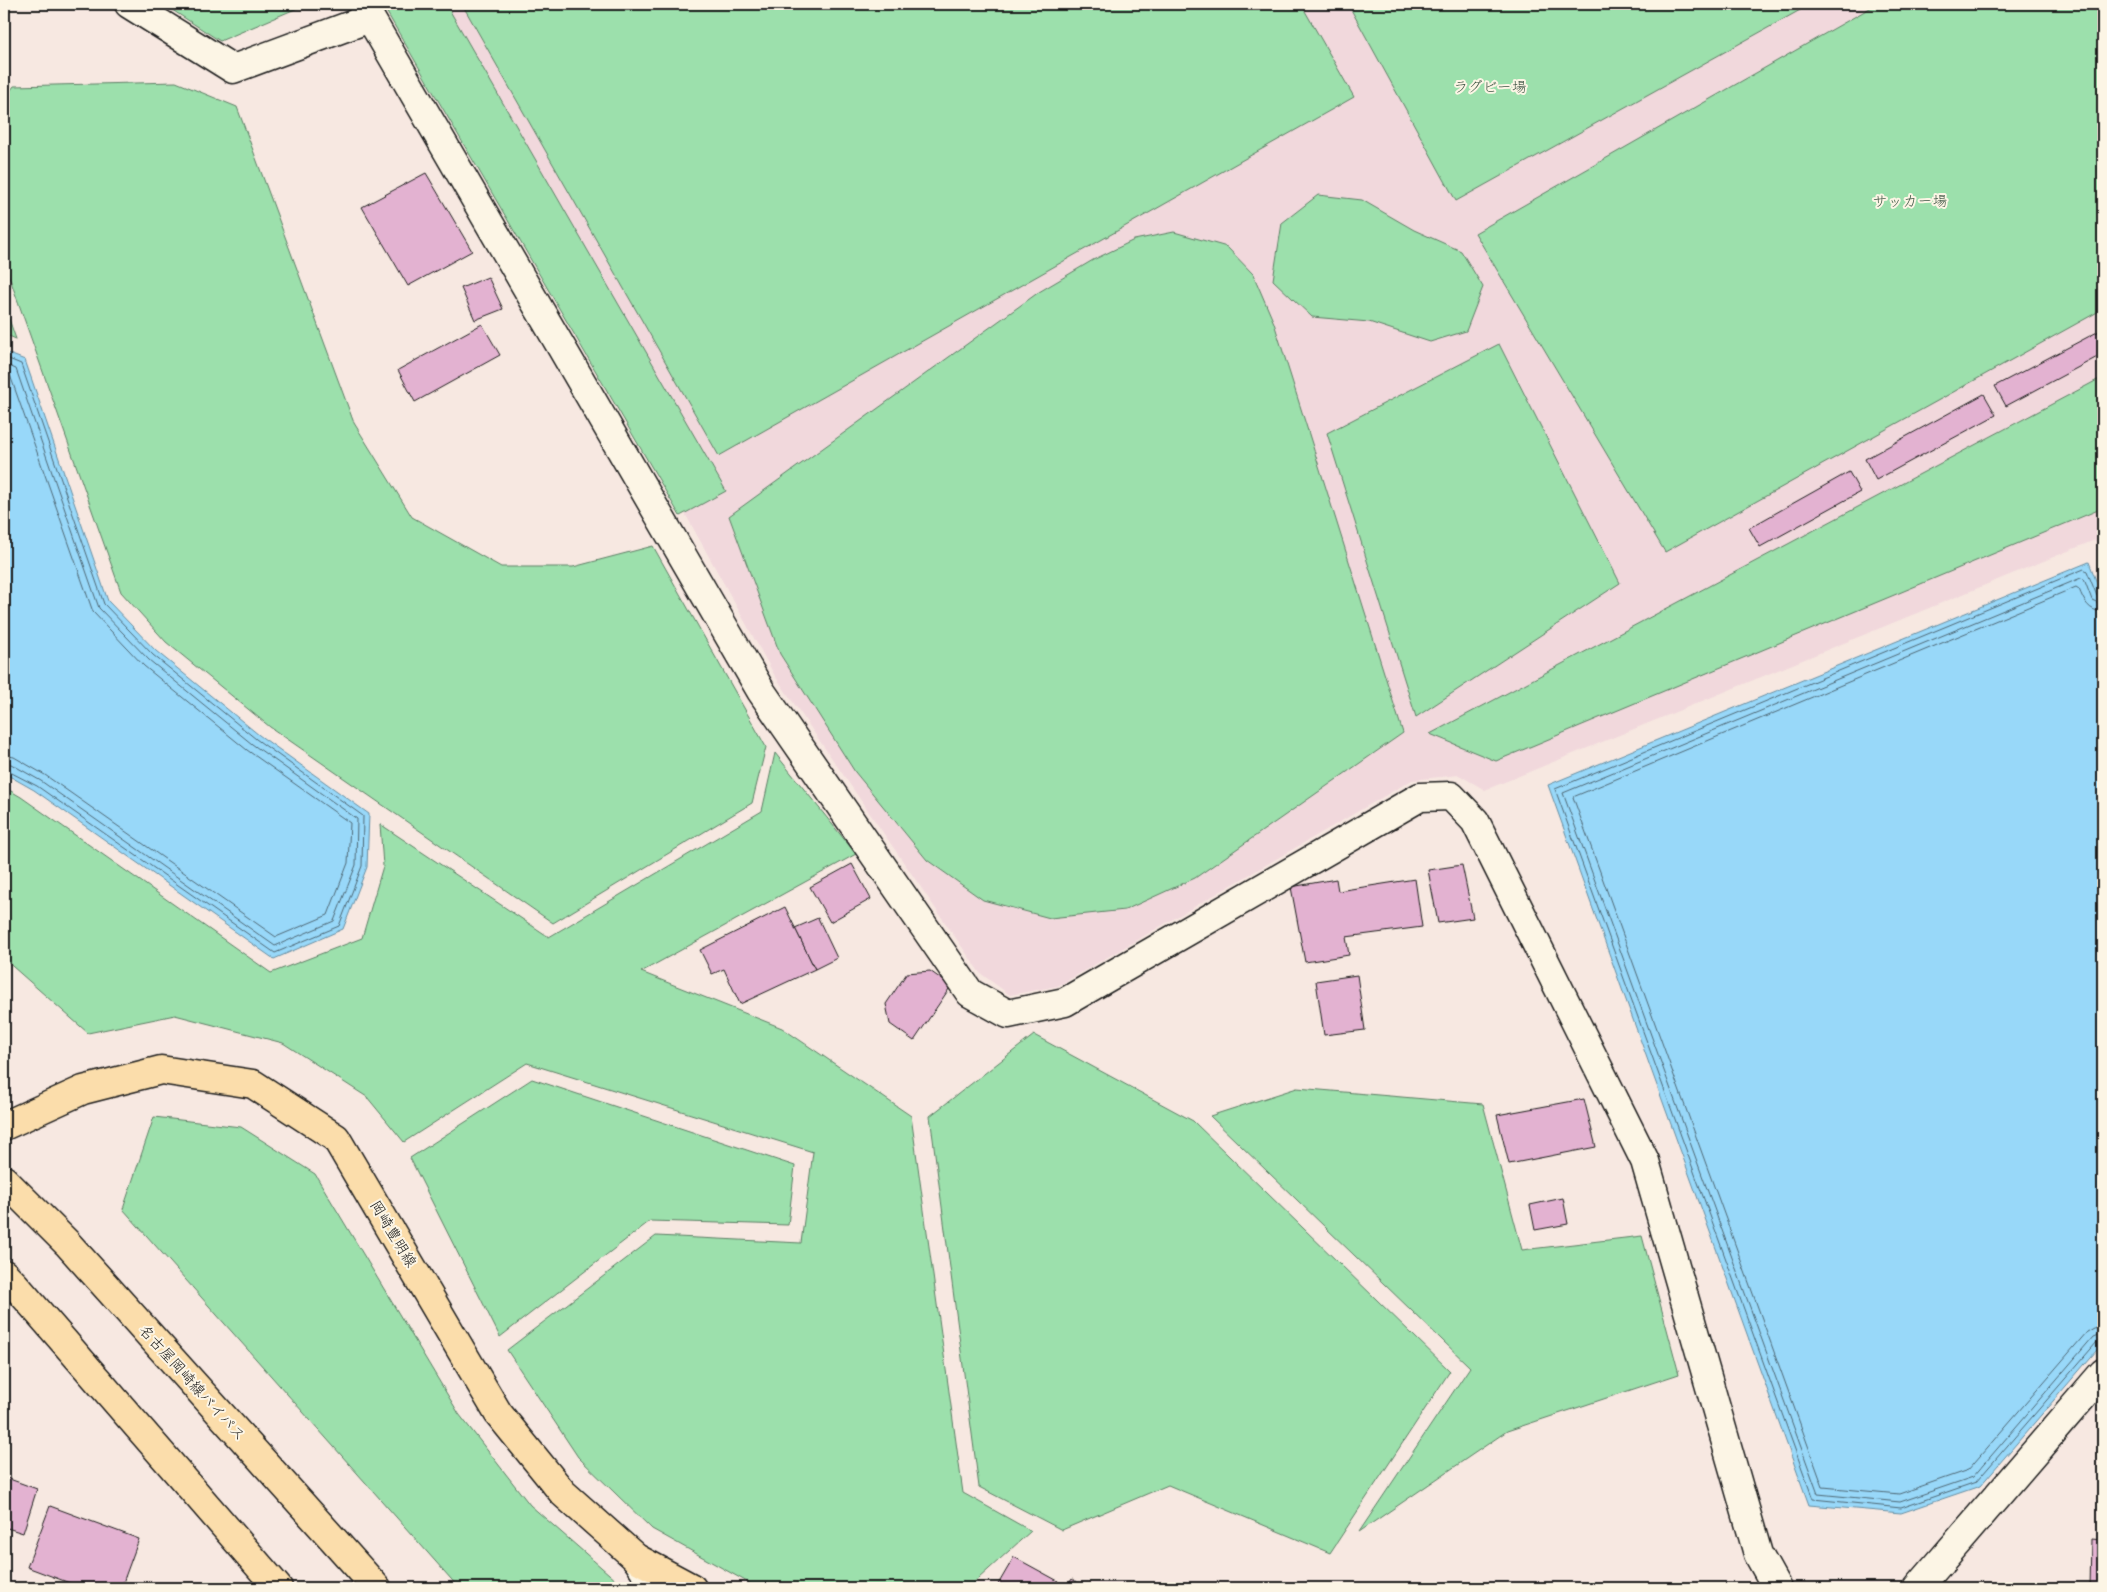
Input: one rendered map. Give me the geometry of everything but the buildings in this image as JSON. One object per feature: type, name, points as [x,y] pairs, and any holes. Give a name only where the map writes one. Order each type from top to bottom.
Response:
[{"type":"main road","name":"岡崎豊明線","points":[[4,1126],[83,1090],[161,1070],[253,1084],[336,1138],[498,1413],[563,1493],[636,1558],[692,1588]]},
{"type":"main road","name":"名古屋岡崎線バイパス","points":[[4,1180],[67,1243],[377,1588]]},
{"type":"main road","points":[[4,1274],[278,1588]]},
{"type":"street","points":[[129,4],[233,69],[366,11],[761,691],[970,993],[1008,1014],[1064,1002],[1420,797],[1450,796],[1475,821],[1645,1161],[1758,1554],[1777,1588]]},
{"type":"street","points":[[1918,1588],[2103,1372]]},
{"type":"street","points":[[636,1558],[657,1588]]},
{"type":"shaded area","points":[[403,4],[2103,4],[2103,561],[2095,540],[1485,790],[1459,775],[1412,780],[1058,986],[1010,995],[980,973],[775,676]]},
{"type":"green space","points":[[163,4],[307,4],[220,41]]},
{"type":"green space","points":[[382,4],[446,4],[726,491],[680,516]]},
{"type":"green space","points":[[462,4],[1301,4],[1354,97],[719,456]]},
{"type":"green space","name":"ラグビー場","points":[[1348,4],[1811,4],[1456,201]]},
{"type":"green space","name":"サッカー場","points":[[1877,4],[2103,4],[2103,309],[1665,552],[1475,233]]},
{"type":"green space","points":[[176,82],[237,107],[354,423],[412,517],[501,567],[573,567],[653,546],[766,747],[752,803],[553,923],[270,727],[166,642],[121,592],[4,262],[4,99],[14,86]]},
{"type":"green space","points":[[1318,195],[1362,200],[1414,230],[1461,251],[1483,287],[1466,331],[1430,342],[1369,322],[1312,317],[1273,280],[1282,223]]},
{"type":"green space","points":[[1174,232],[1227,247],[1253,274],[1274,323],[1403,733],[1195,878],[1125,910],[1050,918],[983,900],[927,860],[855,772],[780,654],[729,516],[1039,292],[1093,260],[1134,240]]},
{"type":"green space","points":[[4,305],[16,339],[4,334]]},
{"type":"green space","points":[[1499,344],[1620,583],[1416,717],[1327,433]]},
{"type":"green space","points":[[2103,377],[2103,508],[1496,761],[1430,734]]},
{"type":"green space","points":[[775,753],[856,854],[641,972],[782,1028],[911,1116],[963,1493],[1031,1531],[968,1588],[758,1588],[652,1529],[578,1457],[507,1350],[656,1236],[801,1243],[813,1152],[527,1063],[404,1142],[367,1097],[283,1043],[175,1015],[88,1033],[4,959],[4,787],[21,797],[271,973],[362,938],[383,866],[380,824],[549,937],[762,811]]},
{"type":"green space","points":[[1034,1035],[1193,1121],[1450,1371],[1330,1553],[1168,1485],[1062,1530],[979,1487],[930,1116]]},
{"type":"green space","points":[[532,1079],[795,1166],[788,1225],[650,1221],[500,1337],[410,1158]]},
{"type":"green space","points":[[1297,1088],[1483,1104],[1522,1250],[1642,1236],[1679,1374],[1507,1431],[1359,1532],[1470,1367],[1210,1116]]},
{"type":"green space","points":[[154,1117],[241,1127],[315,1174],[459,1414],[530,1505],[625,1588],[459,1588],[123,1209]]},
{"type":"water","points":[[4,352],[25,360],[108,601],[156,651],[259,735],[369,814],[367,867],[343,929],[274,959],[34,790],[4,773]]},
{"type":"water","points":[[2089,562],[2103,599],[2103,1343],[1980,1486],[1901,1513],[1809,1505],[1548,785]]}]
